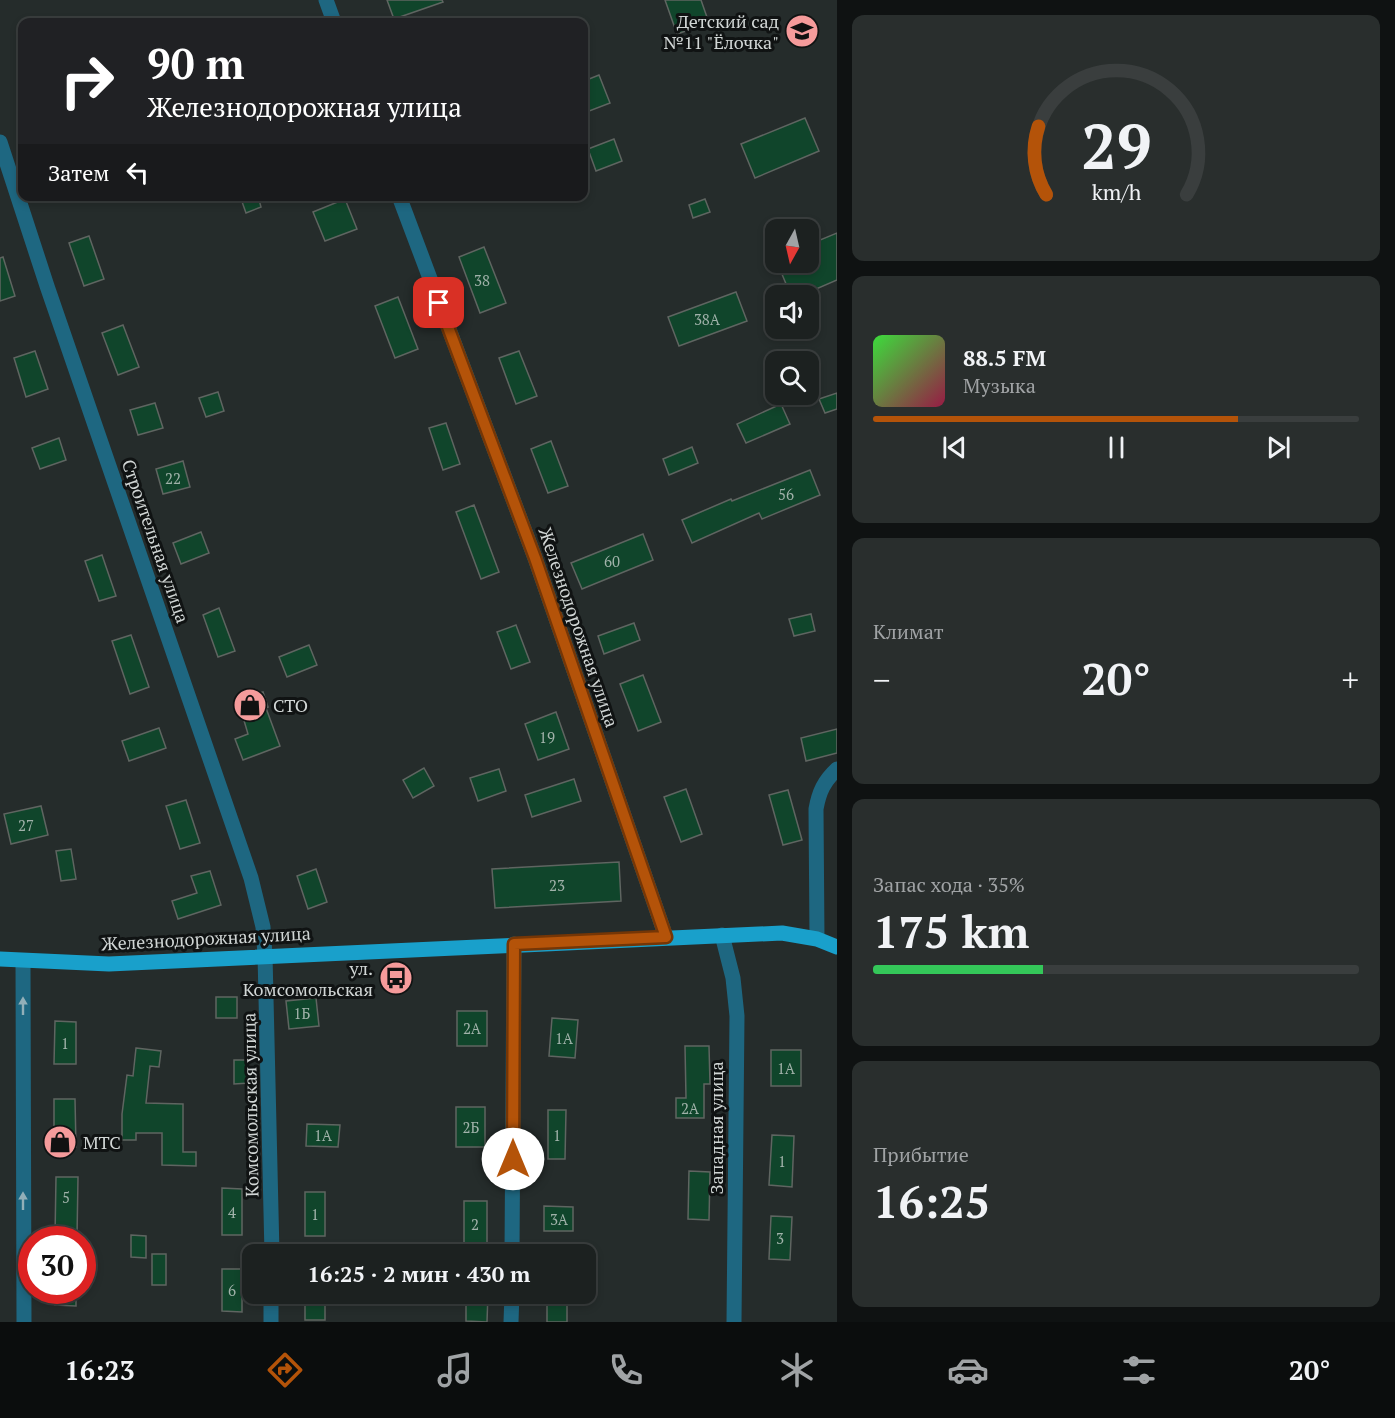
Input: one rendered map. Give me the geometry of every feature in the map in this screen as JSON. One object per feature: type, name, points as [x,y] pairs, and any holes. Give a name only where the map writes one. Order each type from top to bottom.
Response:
[{"type":"main road","name":"Железнодорожная улица","points":[[0,959],[109,964],[782,933],[817,939],[837,947]]},
{"type":"street","points":[[326,0],[333,18]]},
{"type":"street","name":"Строительная улица","points":[[0,142],[18,197]]},
{"type":"street","name":"Строительная улица","points":[[19,201],[251,878],[263,927],[266,955]]},
{"type":"street","name":"Железнодорожная улица","points":[[401,201],[535,558],[666,937]]},
{"type":"street","points":[[817,939],[816,809],[818,794],[827,779],[837,769]]},
{"type":"street","name":"Западная улица","points":[[722,935],[733,978],[736,1016],[734,1322]]},
{"type":"street","points":[[512,1244],[514,944]]},
{"type":"street","name":"Комсомольская улица","points":[[266,955],[272,1244]]},
{"type":"street","points":[[23,961],[24,1322]]},
{"type":"street","points":[[271,1304],[271,1322]]},
{"type":"street","points":[[512,1304],[512,1322]]},
{"type":"building","points":[[387,0],[442,0],[443,2],[397,18],[394,18]]},
{"type":"building","points":[[665,0],[701,0],[709,23],[677,34]]},
{"type":"building","points":[[599,75],[610,103],[588,111],[588,79]]},
{"type":"building","points":[[805,118],[819,151],[755,178],[741,144]]},
{"type":"building","points":[[614,139],[622,161],[596,171],[588,149]]},
{"type":"building","points":[[705,199],[710,212],[693,218],[689,205]]},
{"type":"building","points":[[242,201],[259,201],[261,207],[246,213]]},
{"type":"building","points":[[340,201],[346,201],[357,229],[325,241],[313,212]]},
{"type":"building","points":[[837,233],[837,280],[819,288],[819,285],[786,285],[782,273],[819,273],[819,240]]},
{"type":"building","points":[[89,236],[104,279],[84,286],[69,243]]},
{"type":"building","points":[[484,247],[506,303],[480,313],[459,257]]},
{"type":"building","points":[[3,257],[15,296],[0,301],[0,258]]},
{"type":"building","points":[[736,292],[747,321],[679,346],[668,317]]},
{"type":"building","points":[[398,297],[418,349],[395,358],[375,306]]},
{"type":"building","points":[[123,325],[139,367],[118,375],[102,333]]},
{"type":"building","points":[[35,351],[48,389],[26,397],[14,358]]},
{"type":"building","points":[[519,351],[537,396],[516,404],[499,358]]},
{"type":"building","points":[[218,392],[224,411],[206,417],[199,398]]},
{"type":"building","points":[[837,393],[837,409],[825,413],[819,399]]},
{"type":"building","points":[[155,403],[163,428],[138,435],[130,410]]},
{"type":"building","points":[[781,405],[790,424],[746,443],[737,424]]},
{"type":"building","points":[[446,423],[460,464],[443,470],[429,428]]},
{"type":"building","points":[[59,438],[66,460],[40,469],[32,448]]},
{"type":"building","points":[[551,441],[568,486],[548,493],[531,449]]},
{"type":"building","points":[[692,447],[698,463],[669,475],[663,459]]},
{"type":"building","points":[[183,461],[190,487],[163,494],[156,469]]},
{"type":"building","points":[[810,470],[820,495],[762,519],[759,513],[692,543],[682,520]]},
{"type":"building","points":[[474,505],[499,572],[481,579],[456,512]]},
{"type":"building","points":[[201,532],[209,553],[181,564],[173,543]]},
{"type":"building","points":[[643,534],[653,560],[582,589],[571,563]]},
{"type":"building","points":[[102,555],[116,596],[99,601],[85,561]]},
{"type":"building","points":[[219,608],[235,651],[218,657],[203,615]]},
{"type":"building","points":[[811,614],[815,631],[794,636],[789,619]]},
{"type":"building","points":[[634,623],[640,640],[604,654],[598,636]]},
{"type":"building","points":[[516,625],[530,662],[511,669],[497,632]]},
{"type":"building","points":[[131,635],[149,687],[130,694],[112,641]]},
{"type":"building","points":[[309,645],[317,665],[287,677],[279,657]]},
{"type":"building","points":[[643,675],[661,722],[638,731],[620,684]]},
{"type":"building","points":[[263,692],[268,707],[266,708],[280,746],[243,760],[235,739],[248,734],[238,700]]},
{"type":"building","points":[[556,712],[569,749],[538,760],[525,724]]},
{"type":"building","points":[[159,728],[166,748],[129,761],[122,741]]},
{"type":"building","points":[[837,729],[837,753],[806,761],[801,738]]},
{"type":"building","points":[[424,768],[434,786],[413,798],[403,780]]},
{"type":"building","points":[[499,769],[506,791],[478,801],[470,778]]},
{"type":"building","points":[[574,779],[581,801],[532,817],[525,795]]},
{"type":"building","points":[[686,789],[702,834],[681,842],[664,797]]},
{"type":"building","points":[[788,790],[802,840],[783,845],[769,795]]},
{"type":"building","points":[[186,800],[200,843],[180,849],[166,806]]},
{"type":"building","points":[[41,806],[48,835],[11,844],[4,814]]},
{"type":"building","points":[[71,849],[76,879],[61,881],[56,851]]},
{"type":"building","points":[[619,862],[621,901],[495,908],[492,869]]},
{"type":"building","points":[[316,869],[327,902],[308,909],[297,876]]},
{"type":"building","points":[[210,871],[221,905],[178,919],[172,901],[197,893],[191,876]]},
{"type":"building","points":[[216,997],[237,997],[237,1018],[216,1018]]},
{"type":"building","points":[[316,998],[319,1026],[289,1029],[286,1001]]},
{"type":"building","points":[[457,1011],[487,1011],[487,1046],[457,1046]]},
{"type":"building","points":[[552,1018],[578,1020],[575,1058],[549,1056]]},
{"type":"building","points":[[55,1021],[76,1022],[76,1064],[54,1064]]},
{"type":"building","points":[[685,1046],[709,1046],[710,1084],[704,1084],[704,1118],[676,1118],[676,1098],[686,1098]]},
{"type":"building","points":[[136,1048],[161,1051],[159,1067],[150,1066],[146,1103],[183,1104],[183,1152],[196,1152],[196,1166],[162,1165],[162,1133],[136,1133],[136,1140],[122,1140],[122,1114],[127,1075],[133,1076]]},
{"type":"building","points":[[771,1050],[801,1050],[801,1086],[771,1086]]},
{"type":"building","points":[[234,1060],[249,1060],[249,1083],[234,1084]]},
{"type":"building","points":[[54,1099],[75,1099],[76,1147],[54,1147]]},
{"type":"building","points":[[456,1107],[485,1107],[485,1147],[456,1147]]},
{"type":"building","points":[[548,1110],[566,1110],[565,1159],[548,1159]]},
{"type":"building","points":[[307,1124],[340,1125],[338,1147],[306,1146]]},
{"type":"building","points":[[772,1135],[794,1136],[792,1187],[769,1185]]},
{"type":"building","points":[[689,1171],[710,1172],[709,1220],[688,1219]]},
{"type":"building","points":[[56,1177],[78,1177],[77,1226],[55,1226]]},
{"type":"building","points":[[222,1188],[242,1189],[242,1235],[222,1235]]},
{"type":"building","points":[[305,1192],[325,1192],[325,1236],[305,1236]]},
{"type":"building","points":[[464,1201],[487,1201],[487,1244],[464,1244]]},
{"type":"building","points":[[544,1206],[573,1207],[573,1231],[544,1231]]},
{"type":"building","points":[[771,1216],[792,1217],[790,1260],[769,1259]]},
{"type":"building","points":[[131,1235],[146,1236],[146,1258],[131,1257]]},
{"type":"building","points":[[152,1254],[166,1254],[166,1285],[152,1285]]},
{"type":"building","points":[[222,1269],[242,1269],[242,1312],[222,1311]]},
{"type":"building","points":[[76,1304],[76,1306],[55,1305]]},
{"type":"building","points":[[305,1304],[325,1304],[325,1320],[305,1320]]},
{"type":"building","points":[[466,1304],[488,1304],[487,1322],[466,1321]]},
{"type":"building","points":[[547,1304],[567,1304],[567,1322],[547,1322]]},
{"type":"place","name":"Детский сад №11 \"Ёлочка\"","points":[[802,31]]},
{"type":"place","name":"СТО","points":[[250,705]]},
{"type":"place","name":"ул. Комсомольская","points":[[396,978]]},
{"type":"place","name":"МТС","points":[[60,1142]]},
{"type":"route","points":[[439,303],[535,558],[666,937],[514,944],[513,1159]]}]
